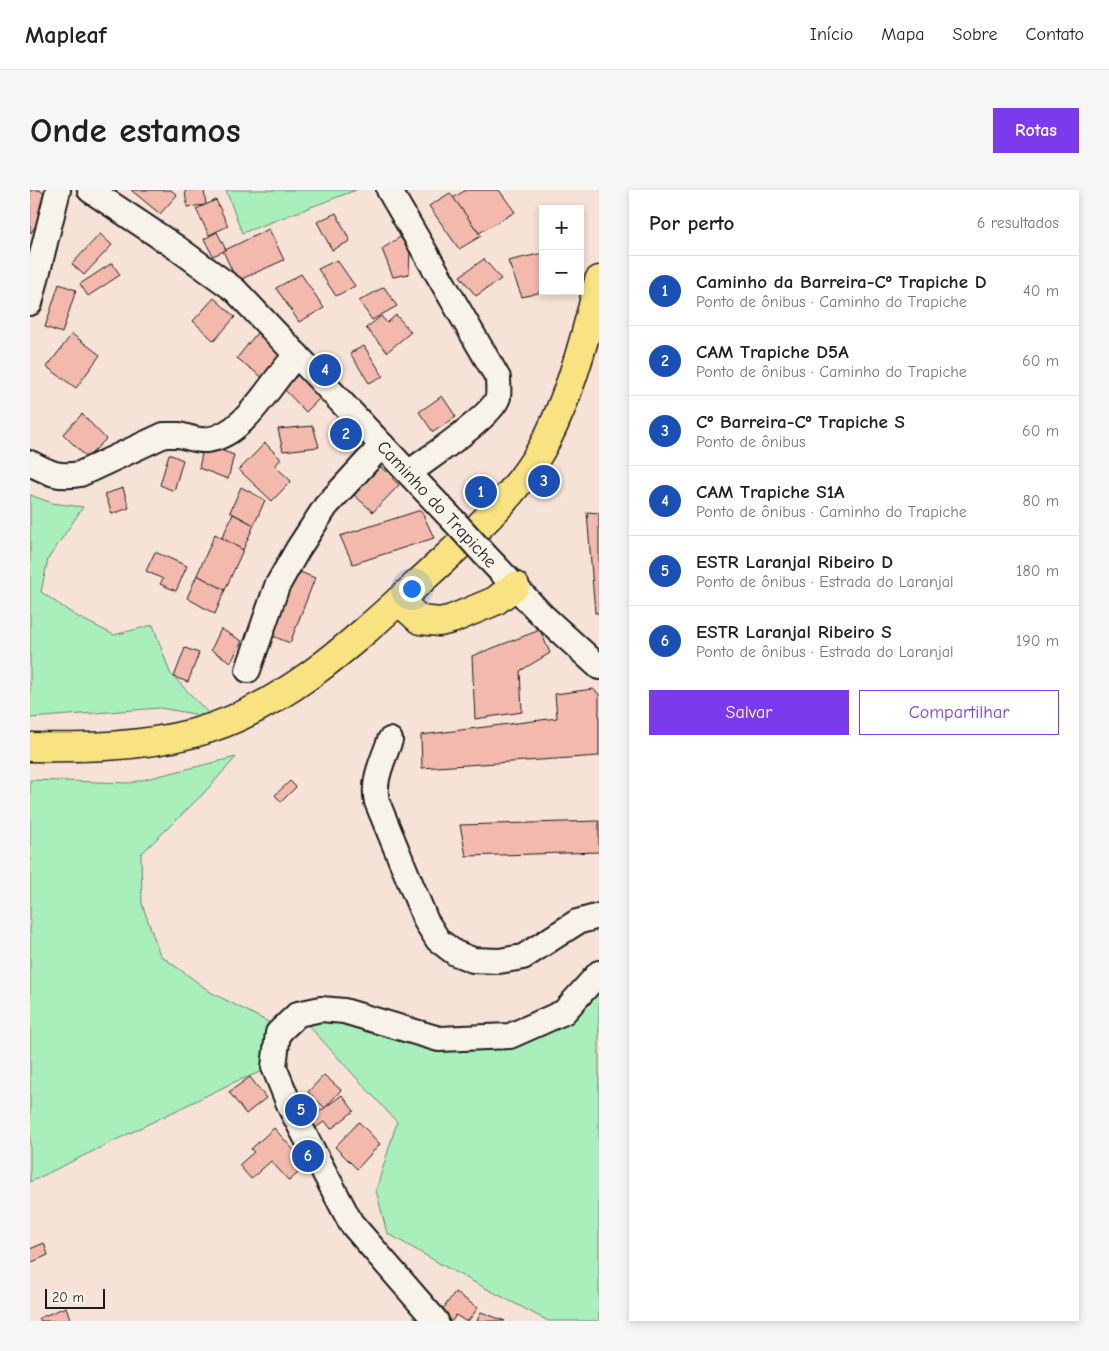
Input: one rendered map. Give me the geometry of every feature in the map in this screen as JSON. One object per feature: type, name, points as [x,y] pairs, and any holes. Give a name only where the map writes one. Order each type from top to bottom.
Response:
[{"type":"main road","points":[[30,747],[125,746],[195,733],[245,714],[282,694],[319,669],[399,601],[488,520],[516,486],[540,451],[556,422],[579,357],[598,283]]},
{"type":"main road","points":[[399,601],[420,620],[440,622],[495,601],[514,586]]},
{"type":"street","points":[[30,303],[58,190]]},
{"type":"street","name":"Caminho do Trapiche","points":[[90,190],[177,248],[234,290],[514,586],[599,667]]},
{"type":"street","points":[[389,190],[498,378],[498,398],[492,407],[463,434],[409,473]]},
{"type":"street","points":[[30,463],[57,476],[66,476],[80,474],[164,435],[177,435],[204,441],[219,437],[242,422],[285,367],[297,355]]},
{"type":"street","points":[[248,670],[277,586],[298,549],[326,506],[382,445]]},
{"type":"street","points":[[390,740],[376,780],[375,792],[377,802],[426,921],[438,940],[456,953],[474,960],[499,961],[523,957],[577,922],[599,916]]},
{"type":"street","points":[[436,1321],[351,1223],[291,1109],[274,1067],[278,1033],[298,1014],[321,1009],[344,1011],[439,1039],[510,1036],[564,1012],[599,973]]},
{"type":"green space","points":[[226,190],[356,190],[242,233]]},
{"type":"green space","points":[[30,495],[52,503],[83,507],[48,559],[41,592],[76,616],[114,635],[153,625],[170,673],[212,717],[160,708],[30,718]]},
{"type":"green space","points":[[236,757],[203,794],[141,854],[142,904],[160,955],[212,993],[282,1029],[274,1067],[232,1083],[30,1182],[30,780],[130,783]]},
{"type":"green space","points":[[599,973],[599,1321],[548,1321],[451,1270],[387,1233],[376,1190],[397,1122],[298,1014],[439,1039],[510,1036]]},
{"type":"building","points":[[30,190],[39,190],[53,198],[31,233],[30,232]]},
{"type":"building","points":[[131,190],[171,190],[177,195],[160,214]]},
{"type":"building","points":[[185,190],[204,190],[206,205],[187,207]]},
{"type":"building","points":[[466,190],[499,190],[515,212],[479,233],[453,198]]},
{"type":"building","points":[[450,193],[481,236],[459,249],[429,206]]},
{"type":"building","points":[[216,200],[228,226],[209,235],[196,209]]},
{"type":"building","points":[[336,213],[350,241],[332,250],[317,222]]},
{"type":"building","points":[[269,229],[284,260],[237,281],[223,251]]},
{"type":"building","points":[[217,232],[226,250],[213,256],[204,239]]},
{"type":"building","points":[[100,234],[112,245],[84,275],[72,264]]},
{"type":"building","points":[[400,237],[410,249],[409,274],[393,277],[382,249]]},
{"type":"building","points":[[539,254],[539,293],[522,297],[508,261]]},
{"type":"building","points":[[484,259],[501,279],[476,296],[460,276]]},
{"type":"building","points":[[337,260],[355,286],[336,296],[318,269]]},
{"type":"building","points":[[112,263],[120,275],[88,296],[80,284]]},
{"type":"building","points":[[301,274],[324,308],[299,322],[276,288]]},
{"type":"building","points":[[59,284],[76,290],[62,333],[45,327]]},
{"type":"building","points":[[384,287],[397,306],[372,320],[359,301]]},
{"type":"building","points":[[214,298],[235,317],[214,341],[193,321]]},
{"type":"building","points":[[396,315],[411,332],[387,352],[366,328],[381,316],[387,323]]},
{"type":"building","points":[[257,333],[283,353],[263,378],[237,358]]},
{"type":"building","points":[[72,334],[100,355],[76,388],[47,367]]},
{"type":"building","points":[[364,346],[383,376],[369,383],[350,353]]},
{"type":"building","points":[[299,374],[321,397],[306,412],[284,389]]},
{"type":"building","points":[[442,396],[456,417],[433,432],[419,412]]},
{"type":"building","points":[[82,414],[106,439],[87,458],[63,434]]},
{"type":"building","points":[[313,426],[319,447],[283,451],[278,429]]},
{"type":"building","points":[[265,443],[281,459],[275,466],[291,481],[272,501],[239,470]]},
{"type":"building","points":[[204,444],[234,455],[228,479],[199,468]]},
{"type":"building","points":[[169,454],[183,460],[174,491],[160,485]]},
{"type":"building","points":[[380,466],[399,485],[373,512],[353,494]]},
{"type":"building","points":[[241,487],[265,500],[254,525],[230,512]]},
{"type":"building","points":[[123,488],[129,508],[112,514],[105,494]]},
{"type":"building","points":[[421,510],[434,538],[353,564],[340,536]]},
{"type":"building","points":[[587,512],[599,513],[599,613],[595,613]]},
{"type":"building","points":[[233,514],[254,525],[243,550],[222,538]]},
{"type":"building","points":[[215,534],[243,550],[225,590],[197,575]]},
{"type":"building","points":[[155,552],[187,566],[176,591],[160,584],[163,579],[146,571]]},
{"type":"building","points":[[295,570],[315,578],[290,643],[270,635]]},
{"type":"building","points":[[197,575],[225,590],[215,614],[187,598]]},
{"type":"building","points":[[221,629],[242,641],[231,662],[211,650]]},
{"type":"building","points":[[540,630],[550,653],[520,671],[522,712],[475,719],[472,656]]},
{"type":"building","points":[[185,648],[199,653],[188,682],[174,677]]},
{"type":"building","points":[[593,689],[599,694],[599,756],[422,768],[421,735],[557,718],[555,694]]},
{"type":"building","points":[[290,781],[296,787],[281,802],[275,795]]},
{"type":"building","points":[[599,821],[599,852],[466,856],[460,825]]},
{"type":"building","points":[[324,1075],[341,1090],[325,1108],[308,1092]]},
{"type":"building","points":[[250,1077],[266,1098],[246,1114],[229,1092]]},
{"type":"building","points":[[342,1095],[354,1111],[331,1129],[325,1121],[313,1130],[307,1121]]},
{"type":"building","points":[[359,1122],[380,1144],[357,1169],[335,1147]]},
{"type":"building","points":[[274,1128],[307,1165],[289,1181],[271,1161],[251,1179],[239,1165],[254,1152],[251,1149]]},
{"type":"building","points":[[44,1243],[48,1255],[30,1263],[30,1249]]},
{"type":"building","points":[[455,1292],[478,1308],[468,1321],[456,1315],[452,1321],[446,1321],[438,1316]]},
{"type":"building","points":[[66,1307],[71,1321],[41,1321],[39,1318]]},
{"type":"building","points":[[481,1312],[505,1321],[477,1321]]},
{"type":"place","name":"CAM Trapiche S1A","points":[[325,370]]},
{"type":"place","name":"CAM Trapiche D5A","points":[[346,434]]},
{"type":"place","name":"Cº Barreira-Cº Trapiche S","points":[[544,481]]},
{"type":"place","name":"Caminho da Barreira-Cº Trapiche D","points":[[481,492]]},
{"type":"place","name":"ESTR Laranjal Ribeiro D","points":[[301,1110]]},
{"type":"place","name":"ESTR Laranjal Ribeiro S","points":[[308,1156]]}]
